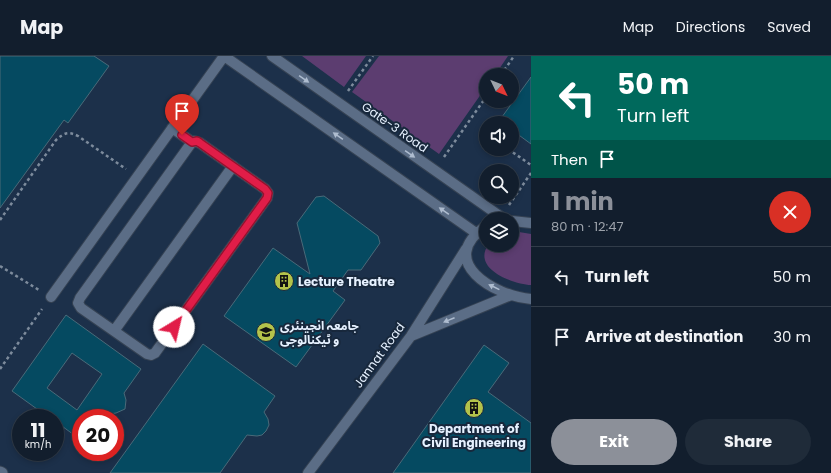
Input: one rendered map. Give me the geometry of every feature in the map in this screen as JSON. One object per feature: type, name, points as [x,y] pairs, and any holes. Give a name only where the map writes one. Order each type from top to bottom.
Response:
[{"type":"lane","points":[[51,297],[224,56],[476,233],[479,231]]},
{"type":"lane","name":"Gate-3 Road","points":[[272,56],[493,212]]},
{"type":"lane","points":[[172,128],[192,142],[197,141],[265,189],[268,193],[267,198],[160,347],[151,355],[147,354],[81,308],[78,303],[80,298],[192,142]]},
{"type":"lane","points":[[114,331],[233,166]]},
{"type":"lane","points":[[519,222],[531,223]]},
{"type":"lane","name":"Jannat Road","points":[[308,473],[411,336],[476,233]]},
{"type":"lane","points":[[466,249],[467,261],[471,271],[482,281],[511,295],[531,299]]},
{"type":"lane","points":[[411,336],[511,295]]},
{"type":"path","points":[[339,103],[373,56]]},
{"type":"path","points":[[506,68],[514,56]]},
{"type":"path","points":[[435,171],[479,107]]},
{"type":"path","points":[[0,220],[56,140],[66,133],[72,133],[78,136],[138,177]]},
{"type":"path","points":[[518,156],[531,165]]},
{"type":"path","points":[[506,212],[531,173]]},
{"type":"path","points":[[0,266],[51,297],[0,369]]},
{"type":"shaded area","name":"جامعہ انجینئری و ٹیکنالوجی","points":[[0,56],[531,56],[531,473],[0,473]]},
{"type":"shaded area","points":[[302,56],[366,56],[344,87]]},
{"type":"shaded area","points":[[379,56],[508,56],[500,68],[479,68],[479,97],[439,154],[352,92]]},
{"type":"shaded area","points":[[519,232],[531,234],[531,285],[514,282],[497,274],[485,261],[486,252],[519,252]]},
{"type":"building","points":[[0,56],[94,56],[109,66],[68,123],[64,120],[0,208]]},
{"type":"building","points":[[531,77],[531,144],[519,135],[519,116],[503,116],[508,108],[519,108],[519,94]]},
{"type":"building","name":"Lecture Theatre","points":[[324,196],[378,236],[380,243],[361,270],[348,270],[333,291],[345,300],[296,367],[224,316],[273,248],[310,274],[297,223],[316,197]]},
{"type":"building","points":[[66,315],[141,369],[124,393],[126,400],[125,409],[78,409],[102,374],[72,353],[47,388],[76,409],[72,409],[72,433],[64,428],[64,409],[37,409],[12,391]]},
{"type":"building","points":[[203,344],[275,396],[264,412],[268,419],[269,425],[266,431],[262,435],[247,435],[220,473],[110,473],[119,461],[124,461],[124,454]]},
{"type":"building","name":"Department of Civil Engineering","points":[[484,345],[509,363],[488,392],[531,423],[531,473],[393,473]]},
{"type":"place","name":"Lecture Theatre","points":[[284,281]]},
{"type":"place","name":"جامعہ انجینئری و ٹیکنالوجی","points":[[266,332]]},
{"type":"place","name":"Department of Civil Engineering","points":[[474,408]]},
{"type":"route","points":[[174,327],[267,198],[268,193],[265,189],[200,143],[197,141],[192,142],[182,135]]}]
